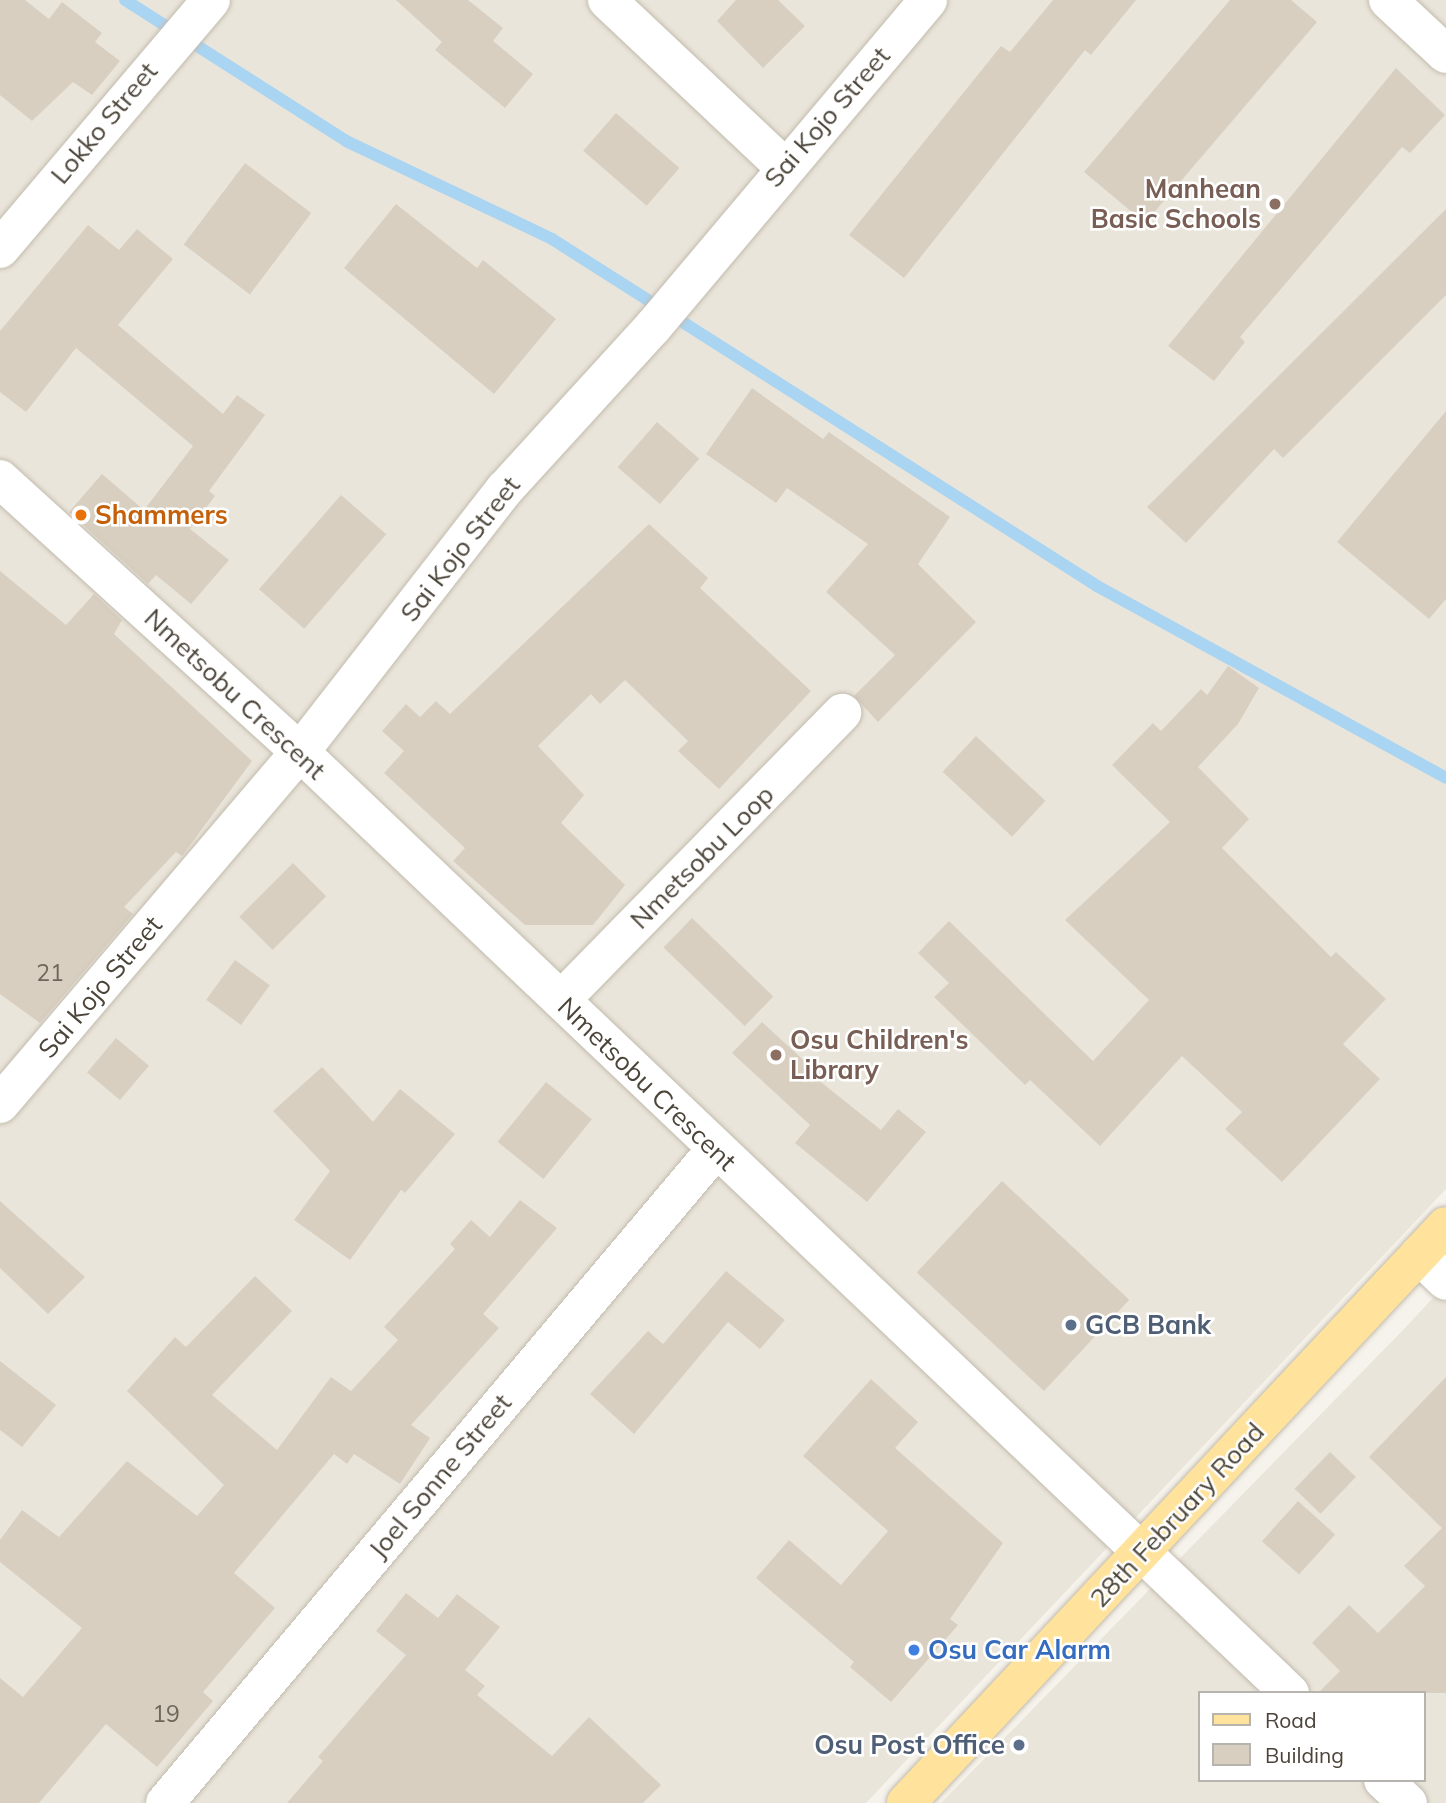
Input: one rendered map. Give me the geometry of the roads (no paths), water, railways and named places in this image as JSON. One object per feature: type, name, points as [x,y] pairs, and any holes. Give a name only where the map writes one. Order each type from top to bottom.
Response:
[{"type":"main road","name":"28th February Road","points":[[906,1803],[1143,1555],[1446,1226]]},
{"type":"street","name":"Lokko Street","points":[[0,249],[165,49],[211,0]]},
{"type":"street","points":[[607,0],[784,167]]},
{"type":"street","name":"Sai Kojo Street","points":[[0,1104],[300,752],[505,489],[653,327],[784,167],[928,0]]},
{"type":"street","points":[[1388,0],[1446,54]]},
{"type":"street","name":"Nmetsobu Crescent","points":[[0,479],[300,752],[715,1150],[1288,1691]]},
{"type":"street","name":"Nmetsobu Loop","points":[[561,1000],[842,713]]},
{"type":"street","name":"Joel Sonne Street","points":[[165,1803],[715,1150]]},
{"type":"street","points":[[1419,1255],[1446,1281]]},
{"type":"street","points":[[1385,1782],[1408,1803]]},
{"type":"waterway","points":[[125,0],[346,141],[552,239],[1097,586],[1446,778]]},
{"type":"place","name":"Manhean Basic Schools","points":[[1275,204]]},
{"type":"place","name":"Shammers","points":[[81,515]]},
{"type":"place","name":"Osu Children's Library","points":[[776,1055]]},
{"type":"place","name":"GCB Bank","points":[[1071,1325]]},
{"type":"place","name":"Osu Car Alarm","points":[[914,1650]]},
{"type":"place","name":"Osu Post Office","points":[[1019,1745]]}]
